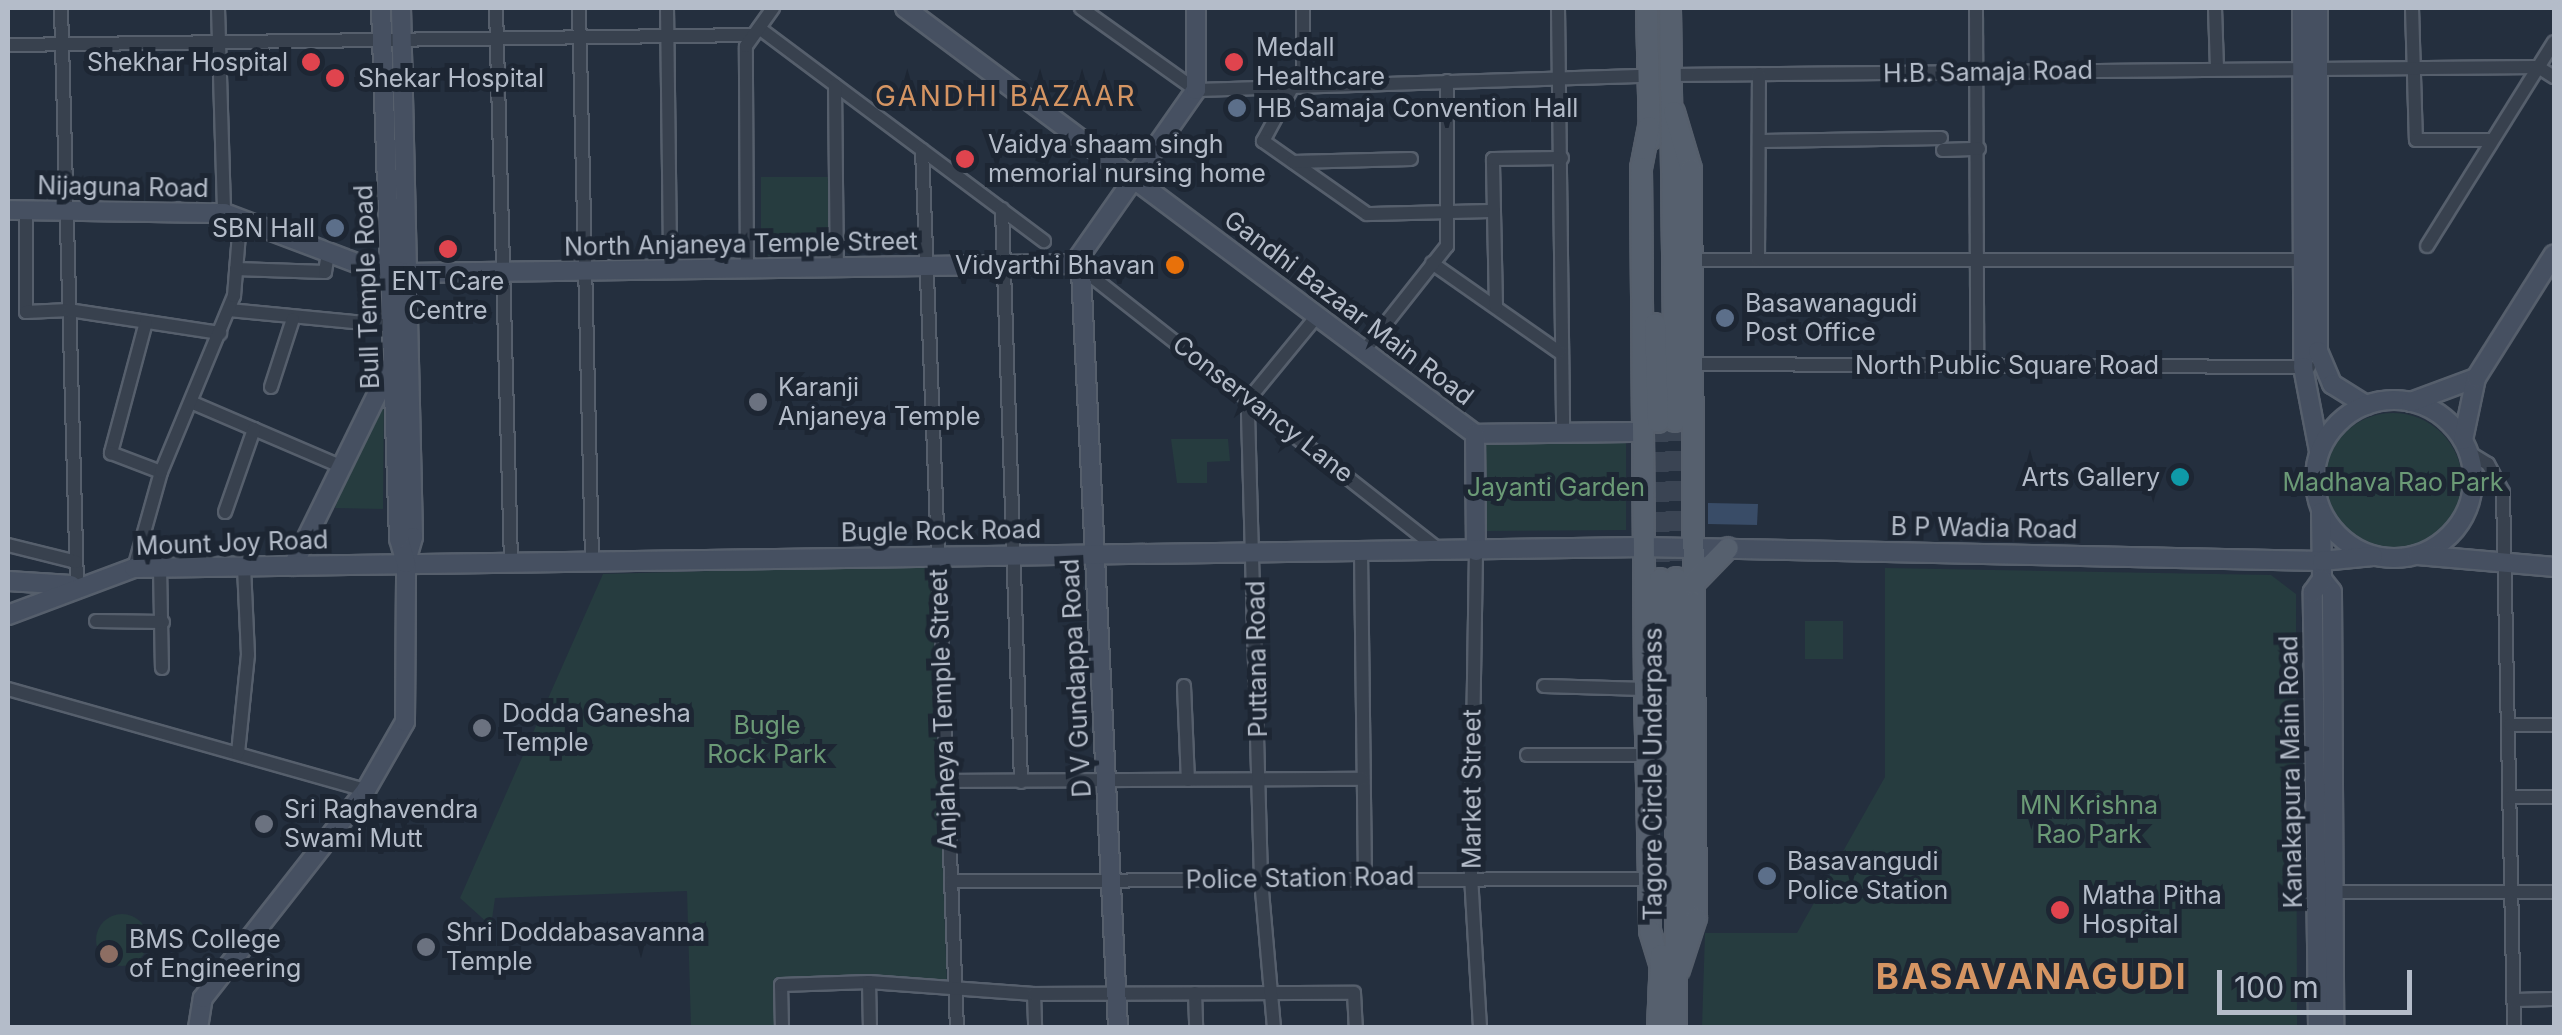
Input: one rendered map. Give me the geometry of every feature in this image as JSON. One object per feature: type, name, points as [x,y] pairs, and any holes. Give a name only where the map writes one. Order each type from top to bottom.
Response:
[{"type":"main road","points":[[1647,8],[1649,127],[1642,168],[1659,425]]},
{"type":"main road","points":[[1670,8],[1674,112],[1659,425],[1644,547],[1650,931],[1670,969],[1676,1028]]},
{"type":"main road","points":[[1658,1028],[1670,969],[1696,918],[1676,580],[1693,547],[1691,169],[1674,112]]},
{"type":"main road","points":[[1676,580],[1728,548]]},
{"type":"main road","name":"Tagore Circle Underpass","points":[[1670,969],[1676,580]]},
{"type":"street","points":[[8,580],[76,585],[61,8]]},
{"type":"street","points":[[134,568],[160,472],[194,403],[228,310],[236,269],[218,8]]},
{"type":"street","name":"Bull Temple Road","points":[[198,1028],[203,998],[366,790],[405,722],[406,563],[413,537],[400,272],[381,8]]},
{"type":"street","name":"Bull Temple Road","points":[[401,8],[400,272],[395,358],[399,540],[406,563]]},
{"type":"street","points":[[496,8],[512,561]]},
{"type":"street","points":[[579,8],[592,560]]},
{"type":"street","points":[[668,8],[670,270]]},
{"type":"street","points":[[747,268],[746,46],[773,8]]},
{"type":"street","name":"Gandhi Bazaar Main Road","points":[[905,8],[1476,434]]},
{"type":"street","points":[[1081,8],[1196,90],[1648,76]]},
{"type":"street","points":[[1078,266],[1196,90],[1196,8]]},
{"type":"street","points":[[1303,8],[1298,86],[1263,142],[1368,214],[1494,211]]},
{"type":"street","points":[[1558,8],[1563,433]]},
{"type":"street","points":[[1976,8],[1978,364]]},
{"type":"street","points":[[2214,8],[2217,69]]},
{"type":"street","points":[[2302,8],[2310,68],[2312,367],[2366,405]]},
{"type":"street","points":[[2318,8],[2310,68],[2302,260],[2320,450]]},
{"type":"street","points":[[2412,8],[2416,140],[2492,140]]},
{"type":"street","points":[[8,45],[382,43],[756,32],[835,85],[1044,240]]},
{"type":"street","points":[[2427,246],[2554,42]]},
{"type":"street","name":"H.B. Samaja Road","points":[[1673,75],[2415,67],[2538,68],[2554,77]]},
{"type":"street","points":[[1758,260],[1763,141],[1759,74]]},
{"type":"street","points":[[1364,351],[1448,246],[1447,81]]},
{"type":"street","points":[[835,85],[837,268]]},
{"type":"street","points":[[1763,141],[1942,144],[1978,150]]},
{"type":"street","name":"Anjaheya Temple Street","points":[[922,150],[957,1028]]},
{"type":"street","points":[[1496,307],[1493,159],[1562,158]]},
{"type":"street","points":[[1292,162],[1411,159]]},
{"type":"street","points":[[1002,209],[1022,782]]},
{"type":"street","points":[[17,210],[26,312],[69,310],[220,333]]},
{"type":"street","name":"Nijaguna Road","points":[[17,210],[232,218],[328,254],[400,272]]},
{"type":"street","points":[[236,269],[325,272],[328,254]]},
{"type":"street","points":[[2418,555],[2446,538],[2466,512],[2474,482],[2466,446],[2476,378],[2554,254]]},
{"type":"street","points":[[1692,260],[2302,260]]},
{"type":"street","points":[[1432,262],[1560,352]]},
{"type":"street","name":"North Anjaneya Temple Street","points":[[400,272],[1078,266]]},
{"type":"street","name":"Conservancy Lane","points":[[1078,266],[1441,551]]},
{"type":"street","name":"D V Gundappa Road","points":[[1078,266],[1118,1028]]},
{"type":"street","points":[[228,310],[395,326]]},
{"type":"street","points":[[1248,400],[1317,316]]},
{"type":"street","points":[[270,387],[293,319]]},
{"type":"street","points":[[146,322],[112,454],[160,472]]},
{"type":"street","points":[[293,566],[395,358]]},
{"type":"street","name":"North Public Square Road","points":[[1692,364],[2312,367]]},
{"type":"street","points":[[2334,1028],[2332,592],[2322,570],[2321,512],[2313,479],[2320,450],[2330,431],[2366,405],[2410,402],[2476,378]]},
{"type":"street","name":"Puttana Road","points":[[1248,400],[1261,879],[1274,1028]]},
{"type":"street","points":[[2410,402],[2431,410],[2488,464],[2502,492],[2508,568],[2514,1028]]},
{"type":"street","points":[[194,403],[342,466]]},
{"type":"street","points":[[1476,551],[1476,434],[1563,433],[1659,425]]},
{"type":"street","points":[[225,512],[254,429]]},
{"type":"street","points":[[2321,512],[2335,534],[2374,556],[2418,555],[2508,568],[2554,566]]},
{"type":"street","points":[[8,545],[76,562]]},
{"type":"street","name":"B P Wadia Road","points":[[1476,551],[1693,547],[2322,570],[2374,556]]},
{"type":"street","points":[[1361,551],[1365,877]]},
{"type":"street","name":"Bugle Rock Road","points":[[406,563],[1476,551]]},
{"type":"street","name":"Market Street","points":[[1476,551],[1472,876],[1480,1028]]},
{"type":"street","name":"Mount Joy Road","points":[[8,615],[76,585],[134,568],[406,563]]},
{"type":"street","points":[[160,567],[162,668]]},
{"type":"street","points":[[238,753],[248,655],[244,567]]},
{"type":"street","name":"Kanakapura Main Road","points":[[2318,1028],[2313,592],[2322,570]]},
{"type":"street","points":[[96,621],[163,622]]},
{"type":"street","points":[[1184,686],[1188,780]]},
{"type":"street","points":[[1544,686],[1645,689]]},
{"type":"street","points":[[8,689],[366,790]]},
{"type":"street","points":[[2510,725],[2554,724]]},
{"type":"street","points":[[1527,756],[1647,755]]},
{"type":"street","points":[[946,781],[1364,779]]},
{"type":"street","points":[[2511,797],[2554,797]]},
{"type":"street","name":"Police Station Road","points":[[951,881],[1472,876],[1649,880]]},
{"type":"street","points":[[2332,892],[2554,892]]},
{"type":"street","points":[[782,1028],[781,985],[869,982],[955,992],[1034,994],[1354,993],[1356,1028]]},
{"type":"street","points":[[869,982],[870,1028]]},
{"type":"street","points":[[1034,994],[1035,1028]]},
{"type":"street","points":[[1195,994],[1196,1028]]},
{"type":"street","points":[[2513,1000],[2554,999]]},
{"type":"green space","points":[[761,177],[830,177],[830,256],[761,256]]},
{"type":"green space","points":[[384,389],[383,509],[335,508],[356,448]]},
{"type":"green space","name":"Madhava Rao Park","points":[[2393,413],[2419,418],[2442,433],[2457,456],[2462,482],[2457,508],[2442,531],[2419,546],[2393,551],[2367,546],[2344,531],[2329,508],[2324,482],[2329,456],[2344,433],[2367,418]]},
{"type":"green space","points":[[1171,439],[1228,439],[1230,461],[1207,462],[1207,483],[1177,483]]},
{"type":"green space","name":"Jayanti Garden","points":[[1626,443],[1626,530],[1486,531],[1485,444]]},
{"type":"green space","name":"Bugle Rock Park","points":[[932,565],[947,986],[777,982],[778,1027],[691,1027],[687,891],[495,898],[491,926],[460,898],[603,574]]},
{"type":"green space","name":"MN Krishna Rao Park","points":[[1885,568],[2271,575],[2296,594],[2297,1027],[1702,1027],[1705,933],[1797,933],[1885,777]]},
{"type":"green space","points":[[1805,621],[1843,621],[1843,659],[1805,659]]},
{"type":"green space","points":[[122,914],[140,922],[148,940],[140,958],[122,966],[104,958],[96,940],[104,922]]},
{"type":"water","points":[[1708,503],[1758,504],[1757,525],[1708,524]]},
{"type":"tunnel","points":[[1675,421],[1676,578]]},
{"type":"tunnel","points":[[1658,422],[1660,579]]},
{"type":"place","name":"Shekhar Hospital","points":[[311,62]]},
{"type":"place","name":"Medall Healthcare","points":[[1234,62]]},
{"type":"place","name":"Shekar Hospital","points":[[335,78]]},
{"type":"place","name":"HB Samaja Convention Hall","points":[[1237,108]]},
{"type":"place","name":"Vaidya shaam singh memorial nursing home","points":[[965,159]]},
{"type":"place","name":"SBN Hall","points":[[335,228]]},
{"type":"place","name":"ENT Care Centre","points":[[448,249]]},
{"type":"place","name":"Vidyarthi Bhavan","points":[[1175,265]]},
{"type":"place","name":"Basawanagudi Post Office","points":[[1725,318]]},
{"type":"place","name":"Karanji Anjaneya Temple","points":[[758,402]]},
{"type":"place","name":"Arts Gallery","points":[[2180,477]]},
{"type":"place","name":"Dodda Ganesha Temple","points":[[482,728]]},
{"type":"place","name":"Sri Raghavendra Swami Mutt","points":[[264,824]]},
{"type":"place","name":"Basavangudi Police Station","points":[[1767,876]]},
{"type":"place","name":"Matha Pitha Hospital","points":[[2060,910]]},
{"type":"place","name":"Shri Doddabasavanna Temple","points":[[426,947]]},
{"type":"place","name":"BMS College of Engineering","points":[[109,954]]},
{"type":"district","name":"GANDHI BAZAAR","points":[[1006,96]]},
{"type":"district","name":"BASAVANAGUDI","points":[[2032,976]]}]
